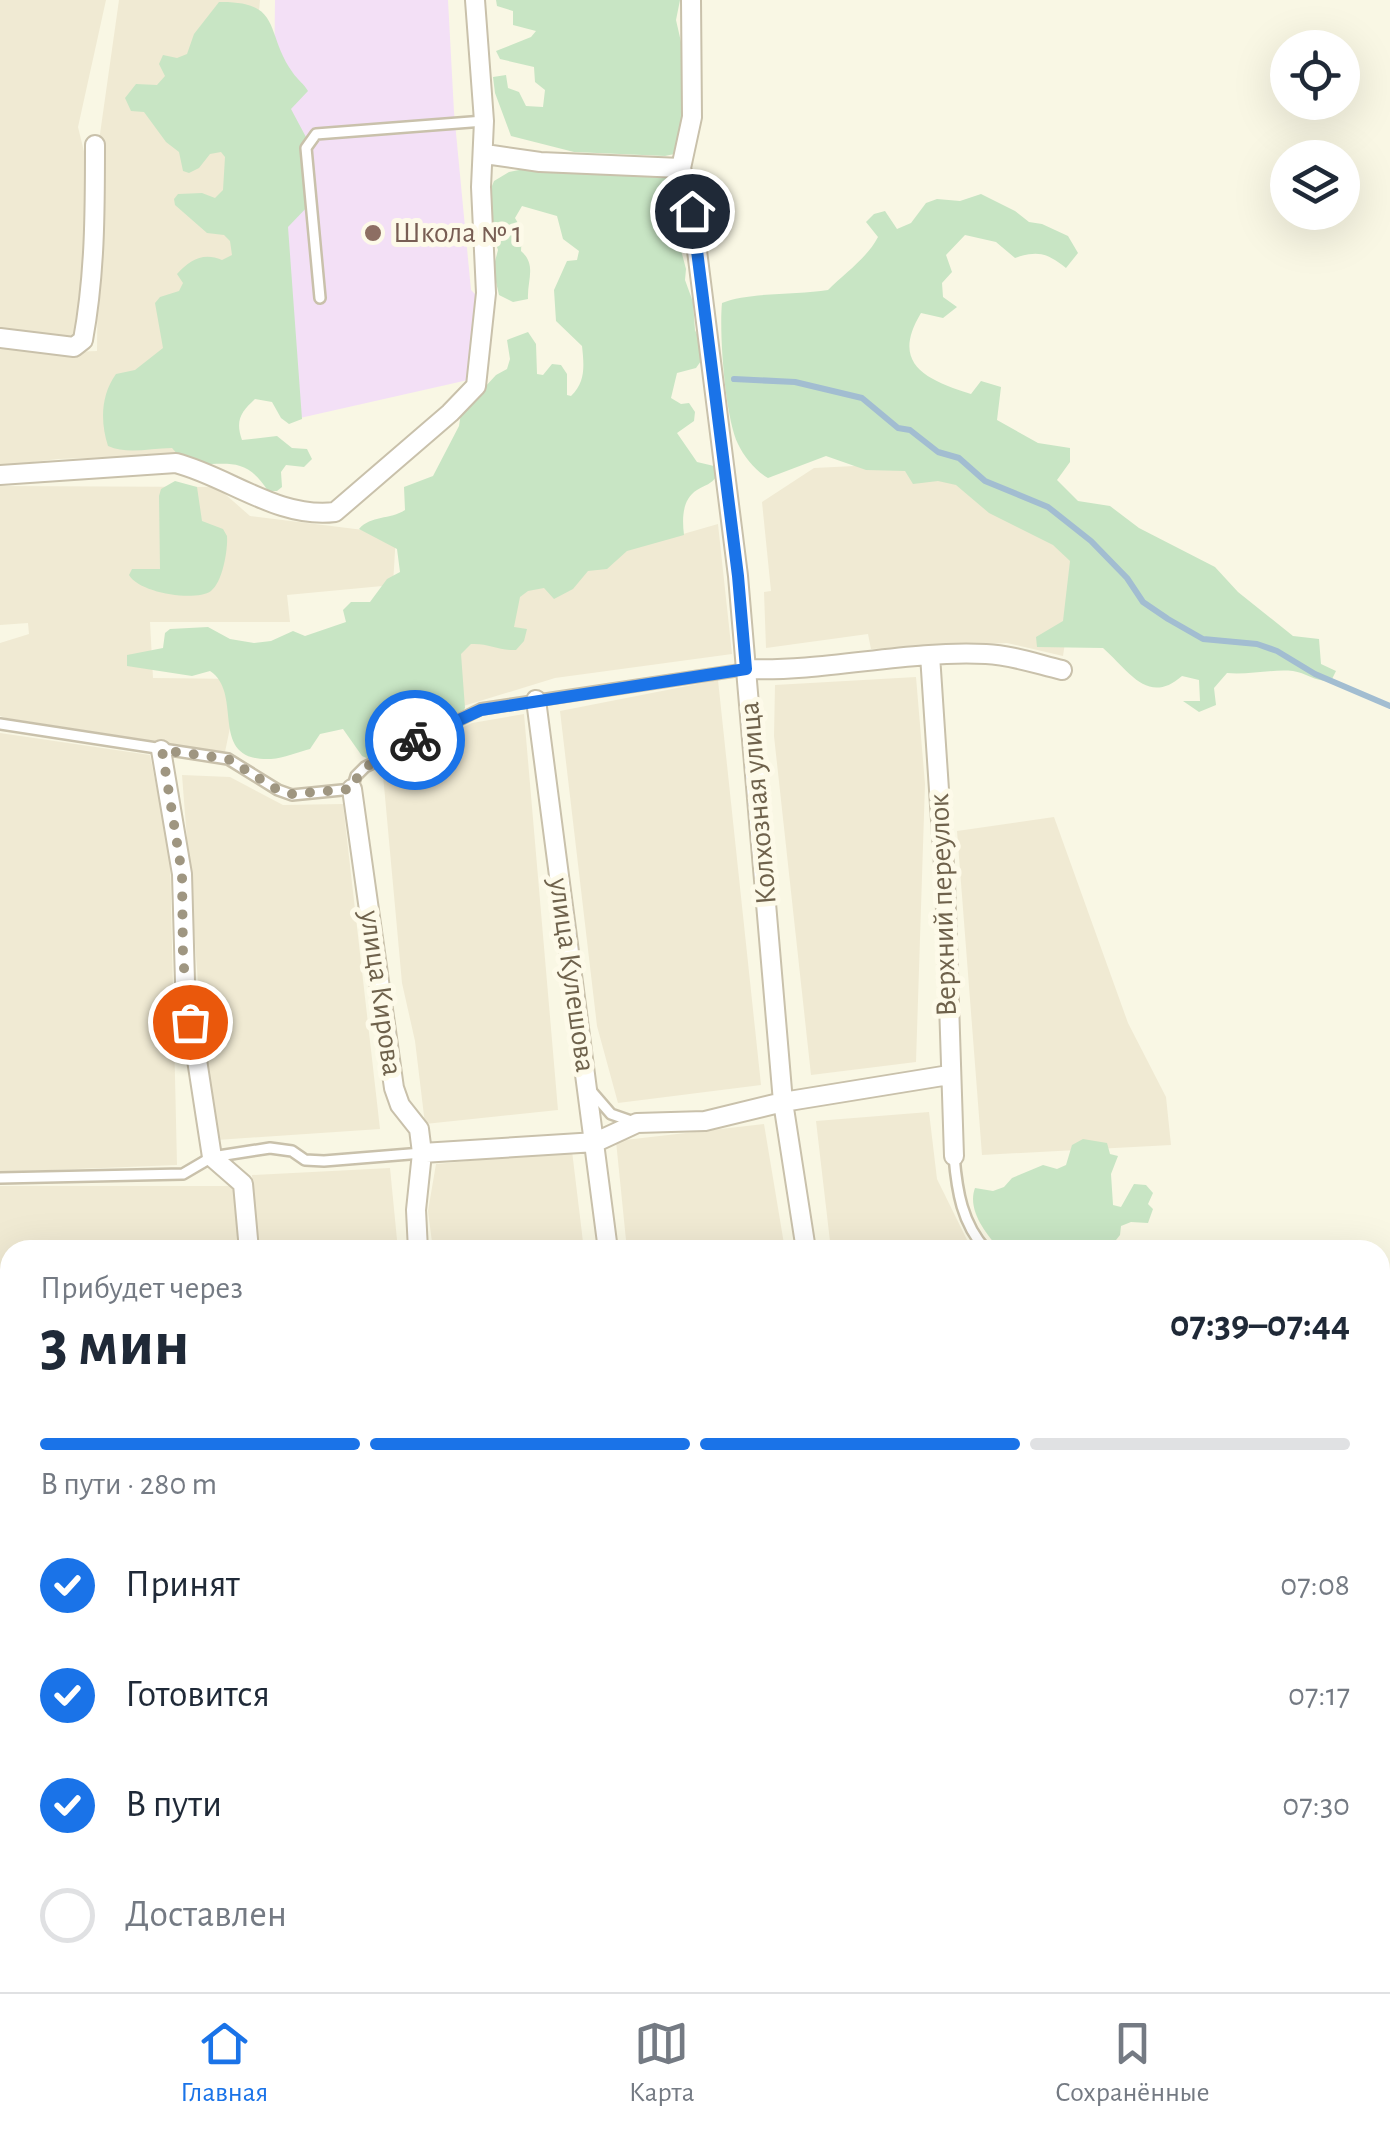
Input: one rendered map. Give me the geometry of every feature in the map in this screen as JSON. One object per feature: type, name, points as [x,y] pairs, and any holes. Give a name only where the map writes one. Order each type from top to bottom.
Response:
[{"type":"street","points":[[0,475],[176,463],[201,470],[290,510],[335,512],[450,413],[476,386],[486,292],[481,187],[484,121],[475,0]]},
{"type":"street","name":"Колхозная улица","points":[[691,0],[692,117],[681,168],[692,211],[738,576],[783,1102],[804,1240]]},
{"type":"street","points":[[0,338],[80,345],[91,298],[95,145]]},
{"type":"street","points":[[485,154],[540,162],[681,168]]},
{"type":"street","points":[[746,669],[790,670],[930,655],[989,654],[1062,670]]},
{"type":"street","name":"Верхний переулок","points":[[930,655],[944,880],[954,1156]]},
{"type":"street","name":"улица Кулешова","points":[[536,700],[607,1240]]},
{"type":"street","points":[[162,750],[182,874],[185,982],[212,1157],[243,1184],[248,1240]]},
{"type":"street","name":"улица Кирова","points":[[352,789],[394,1088],[400,1105],[419,1128],[422,1152],[416,1210],[418,1240]]},
{"type":"street","points":[[422,1152],[596,1142],[637,1124],[705,1121],[783,1102],[949,1075]]},
{"type":"lane","points":[[320,298],[306,148],[310,138],[316,134],[484,121]]},
{"type":"lane","points":[[0,724],[228,759],[278,790],[292,794],[352,789],[356,776],[365,767],[481,710],[746,669]]},
{"type":"lane","points":[[588,1085],[603,1107],[637,1124]]},
{"type":"lane","points":[[0,1178],[183,1174],[212,1157],[270,1148],[292,1150],[305,1160],[324,1162],[422,1152]]},
{"type":"lane","points":[[954,1156],[961,1207],[977,1240]]},
{"type":"shaded area","points":[[0,0],[106,0],[78,127],[88,168],[83,301],[77,341],[0,331]]},
{"type":"shaded area","points":[[119,0],[260,0],[235,275],[233,453],[58,459],[0,466],[0,344],[48,353],[97,351],[99,141]]},
{"type":"shaded area","name":"Школа № 1","points":[[275,0],[448,0],[471,290],[479,298],[468,380],[300,418],[273,176]]},
{"type":"shaded area","points":[[915,463],[1079,548],[1063,656],[1007,643],[871,649],[868,634],[766,648],[764,592],[771,591],[762,502],[814,468]]},
{"type":"shaded area","points":[[0,486],[217,487],[250,516],[396,534],[393,585],[287,595],[290,622],[150,622],[153,678],[240,679],[225,752],[6,718],[0,716],[0,643],[29,634],[28,623],[0,625]]},
{"type":"shaded area","points":[[718,524],[732,654],[555,678],[457,708],[437,632],[516,582]]},
{"type":"shaded area","points":[[916,677],[925,784],[916,1062],[811,1075],[774,736],[775,685]]},
{"type":"shaded area","points":[[718,680],[761,1085],[618,1103],[597,1026],[560,711]]},
{"type":"shaded area","points":[[524,714],[558,1110],[425,1124],[415,1041],[402,983],[382,764],[472,723]]},
{"type":"shaded area","points":[[0,733],[150,755],[170,856],[177,1165],[0,1172]]},
{"type":"shaded area","points":[[182,775],[230,777],[283,805],[343,804],[380,1129],[217,1140],[203,1046]]},
{"type":"shaded area","points":[[1054,817],[1128,1023],[1166,1097],[1171,1145],[982,1155],[957,831]]},
{"type":"shaded area","points":[[929,1112],[937,1179],[967,1240],[830,1240],[816,1121]]},
{"type":"shaded area","points":[[764,1124],[783,1240],[626,1240],[616,1141]]},
{"type":"shaded area","points":[[572,1151],[583,1240],[432,1240],[428,1211],[436,1164]]},
{"type":"shaded area","points":[[390,1168],[397,1240],[257,1240],[252,1175]]},
{"type":"shaded area","points":[[0,1186],[235,1186],[239,1240],[0,1240]]},
{"type":"green space","points":[[496,0],[680,0],[676,20],[686,64],[684,152],[665,156],[574,152],[511,136],[493,77],[506,75],[508,88],[519,92],[526,106],[543,107],[545,90],[535,82],[534,67],[500,59],[496,51],[531,37],[536,31],[513,25],[513,11],[497,6]]},
{"type":"green space","points":[[219,2],[240,3],[263,13],[284,58],[308,91],[291,109],[307,139],[311,203],[288,227],[302,419],[289,424],[272,402],[255,399],[239,422],[242,440],[277,436],[292,448],[307,449],[312,459],[304,467],[286,465],[281,472],[282,487],[277,491],[268,491],[250,471],[232,464],[186,464],[172,448],[116,449],[108,446],[104,427],[105,399],[116,374],[135,370],[163,348],[155,303],[160,297],[179,291],[183,283],[177,274],[192,261],[203,257],[222,260],[232,255],[230,241],[224,235],[207,233],[175,205],[174,199],[178,194],[202,193],[215,198],[223,190],[225,157],[221,152],[210,154],[199,168],[189,173],[183,171],[179,152],[166,142],[144,112],[131,111],[125,98],[136,84],[157,85],[165,76],[159,64],[163,55],[177,58],[187,54],[194,34]]},
{"type":"green space","points":[[534,167],[648,173],[666,177],[681,188],[683,213],[676,231],[693,302],[695,330],[701,343],[701,361],[696,368],[677,373],[671,398],[681,404],[689,403],[695,412],[694,421],[677,433],[697,462],[714,466],[717,476],[688,499],[683,516],[684,535],[627,551],[607,569],[588,571],[573,589],[554,599],[544,588],[520,597],[514,627],[527,629],[516,650],[471,644],[461,654],[465,708],[460,716],[424,726],[371,760],[362,756],[343,729],[320,734],[310,749],[271,759],[251,757],[239,750],[232,739],[225,695],[210,671],[192,676],[127,666],[127,655],[163,648],[165,633],[170,629],[208,627],[230,639],[254,643],[271,641],[293,631],[305,636],[346,622],[343,610],[351,602],[370,602],[387,579],[400,572],[397,549],[359,529],[405,510],[404,487],[433,476],[459,426],[461,413],[496,375],[507,369],[507,340],[528,332],[536,344],[537,374],[543,375],[552,364],[561,365],[567,374],[567,395],[576,391],[583,373],[582,346],[556,321],[554,290],[567,261],[577,260],[579,251],[563,239],[557,216],[522,206],[515,218],[522,230],[521,251],[530,267],[528,299],[513,302],[499,295],[493,269],[498,250],[490,191],[494,181],[509,172]]},
{"type":"green space","points":[[981,194],[1029,222],[1068,236],[1078,253],[1066,268],[1042,254],[1015,258],[996,242],[965,235],[946,255],[952,272],[942,283],[943,297],[957,307],[943,318],[921,313],[912,331],[911,357],[918,367],[940,383],[971,394],[981,381],[1001,387],[997,420],[1038,443],[1070,448],[1070,462],[1057,480],[1078,501],[1110,506],[1139,528],[1215,567],[1238,592],[1293,636],[1319,639],[1321,664],[1336,671],[1331,681],[1293,671],[1227,673],[1214,688],[1216,705],[1199,712],[1183,701],[1200,701],[1199,680],[1182,676],[1159,688],[1149,686],[1130,675],[1103,648],[1037,647],[1036,637],[1063,621],[1070,561],[1053,545],[989,513],[956,485],[938,481],[913,484],[905,471],[866,470],[826,456],[768,478],[747,459],[733,431],[726,395],[722,303],[745,297],[828,290],[862,259],[878,237],[866,222],[874,214],[885,211],[897,229],[911,223],[926,203],[937,199],[960,201]]},
{"type":"green space","points":[[175,481],[197,487],[202,521],[223,529],[227,536],[219,580],[211,591],[203,594],[181,596],[155,591],[129,575],[132,569],[160,569],[159,496],[161,489]]},
{"type":"green space","points":[[1083,1139],[1107,1143],[1110,1154],[1118,1156],[1111,1174],[1113,1205],[1121,1207],[1134,1184],[1146,1185],[1153,1193],[1148,1204],[1153,1209],[1148,1223],[1121,1226],[1116,1240],[993,1240],[975,1212],[975,1188],[993,1191],[1043,1165],[1057,1169],[1066,1165],[1072,1145]]},
{"type":"waterway","points":[[734,379],[795,382],[862,398],[898,428],[910,430],[938,452],[959,458],[985,481],[1048,507],[1091,541],[1127,578],[1143,602],[1168,619],[1203,639],[1257,644],[1277,651],[1315,674],[1390,706]]},
{"type":"way so far","points":[[190,1022],[183,959],[182,874],[162,750],[228,759],[278,790],[292,794],[327,793],[352,789],[356,776],[365,767],[415,740]]},
{"type":"place","name":"Школа № 1","points":[[373,233]]},
{"type":"route","points":[[415,740],[481,710],[746,669],[692,211]]}]
